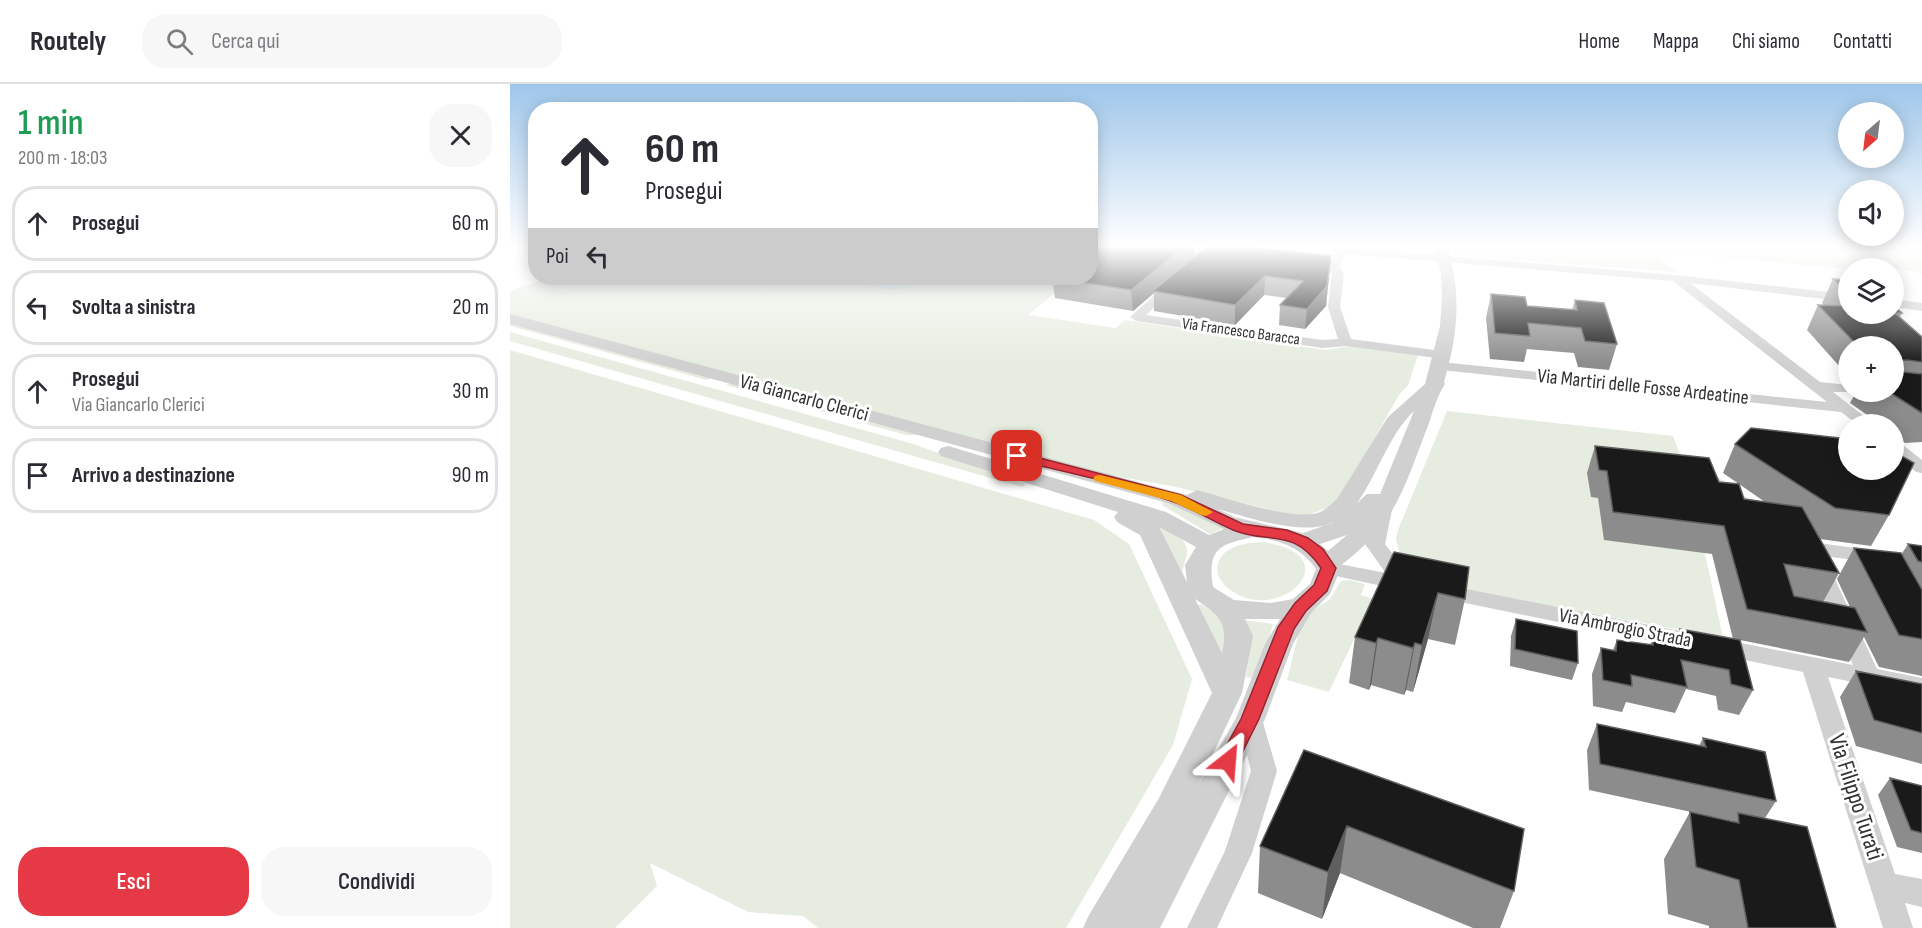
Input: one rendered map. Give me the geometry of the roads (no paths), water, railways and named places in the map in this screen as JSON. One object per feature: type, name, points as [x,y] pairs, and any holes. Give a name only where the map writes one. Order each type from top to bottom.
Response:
[{"type":"street","name":"Via Francesco Baracca","points":[[1172,285],[1136,317],[1323,344],[1346,342],[1440,368]]},
{"type":"street","points":[[1337,285],[1334,307],[1346,342]]},
{"type":"street","points":[[1435,590],[1392,567],[1376,544],[1383,510],[1440,368],[1449,312],[1446,285]]},
{"type":"street","points":[[1685,285],[1853,414]]},
{"type":"street","points":[[1739,285],[1838,297]]},
{"type":"street","points":[[1904,309],[1922,307]]},
{"type":"street","name":"Via Giancarlo Clerici","points":[[510,319],[1096,488],[1158,517],[1209,545]]},
{"type":"street","name":"Via Giancarlo Clerici","points":[[510,330],[910,440],[1096,488],[1176,498],[1226,522],[1254,530]]},
{"type":"street","name":"Via Martiri delle Fosse Ardeatine","points":[[1440,368],[1845,408]]},
{"type":"street","name":"Via Giancarlo Clerici","points":[[1096,488],[1192,496],[1277,517],[1321,519],[1331,516],[1348,499],[1395,420],[1440,368]]},
{"type":"street","points":[[1815,386],[1838,388]]},
{"type":"street","points":[[1904,454],[1922,468]]},
{"type":"street","points":[[1303,541],[1340,530],[1365,509],[1398,474]]},
{"type":"street","name":"Via Giancarlo Clerici","points":[[1096,488],[1150,531],[1227,693]]},
{"type":"street","points":[[1140,928],[1250,719],[1286,627],[1301,607],[1321,588],[1328,566],[1383,510]]},
{"type":"street","points":[[1301,607],[1271,612],[1228,608],[1201,591],[1197,565],[1209,545],[1227,534],[1254,530],[1282,533],[1303,541],[1318,552],[1328,566]]},
{"type":"street","points":[[1869,676],[1811,548],[1922,563]]},
{"type":"street","name":"Via Ambrogio Strada","points":[[1328,566],[1435,590],[1922,687]]},
{"type":"street","points":[[1102,928],[1171,808],[1227,693],[1239,636],[1228,608]]},
{"type":"street","name":"Via Filippo Turati","points":[[1813,666],[1898,928]]},
{"type":"street","points":[[1202,928],[1238,853],[1264,771],[1250,719]]},
{"type":"street","points":[[1884,885],[1922,893]]},
{"type":"water","points":[[867,285],[909,285],[903,288],[886,289]]}]
